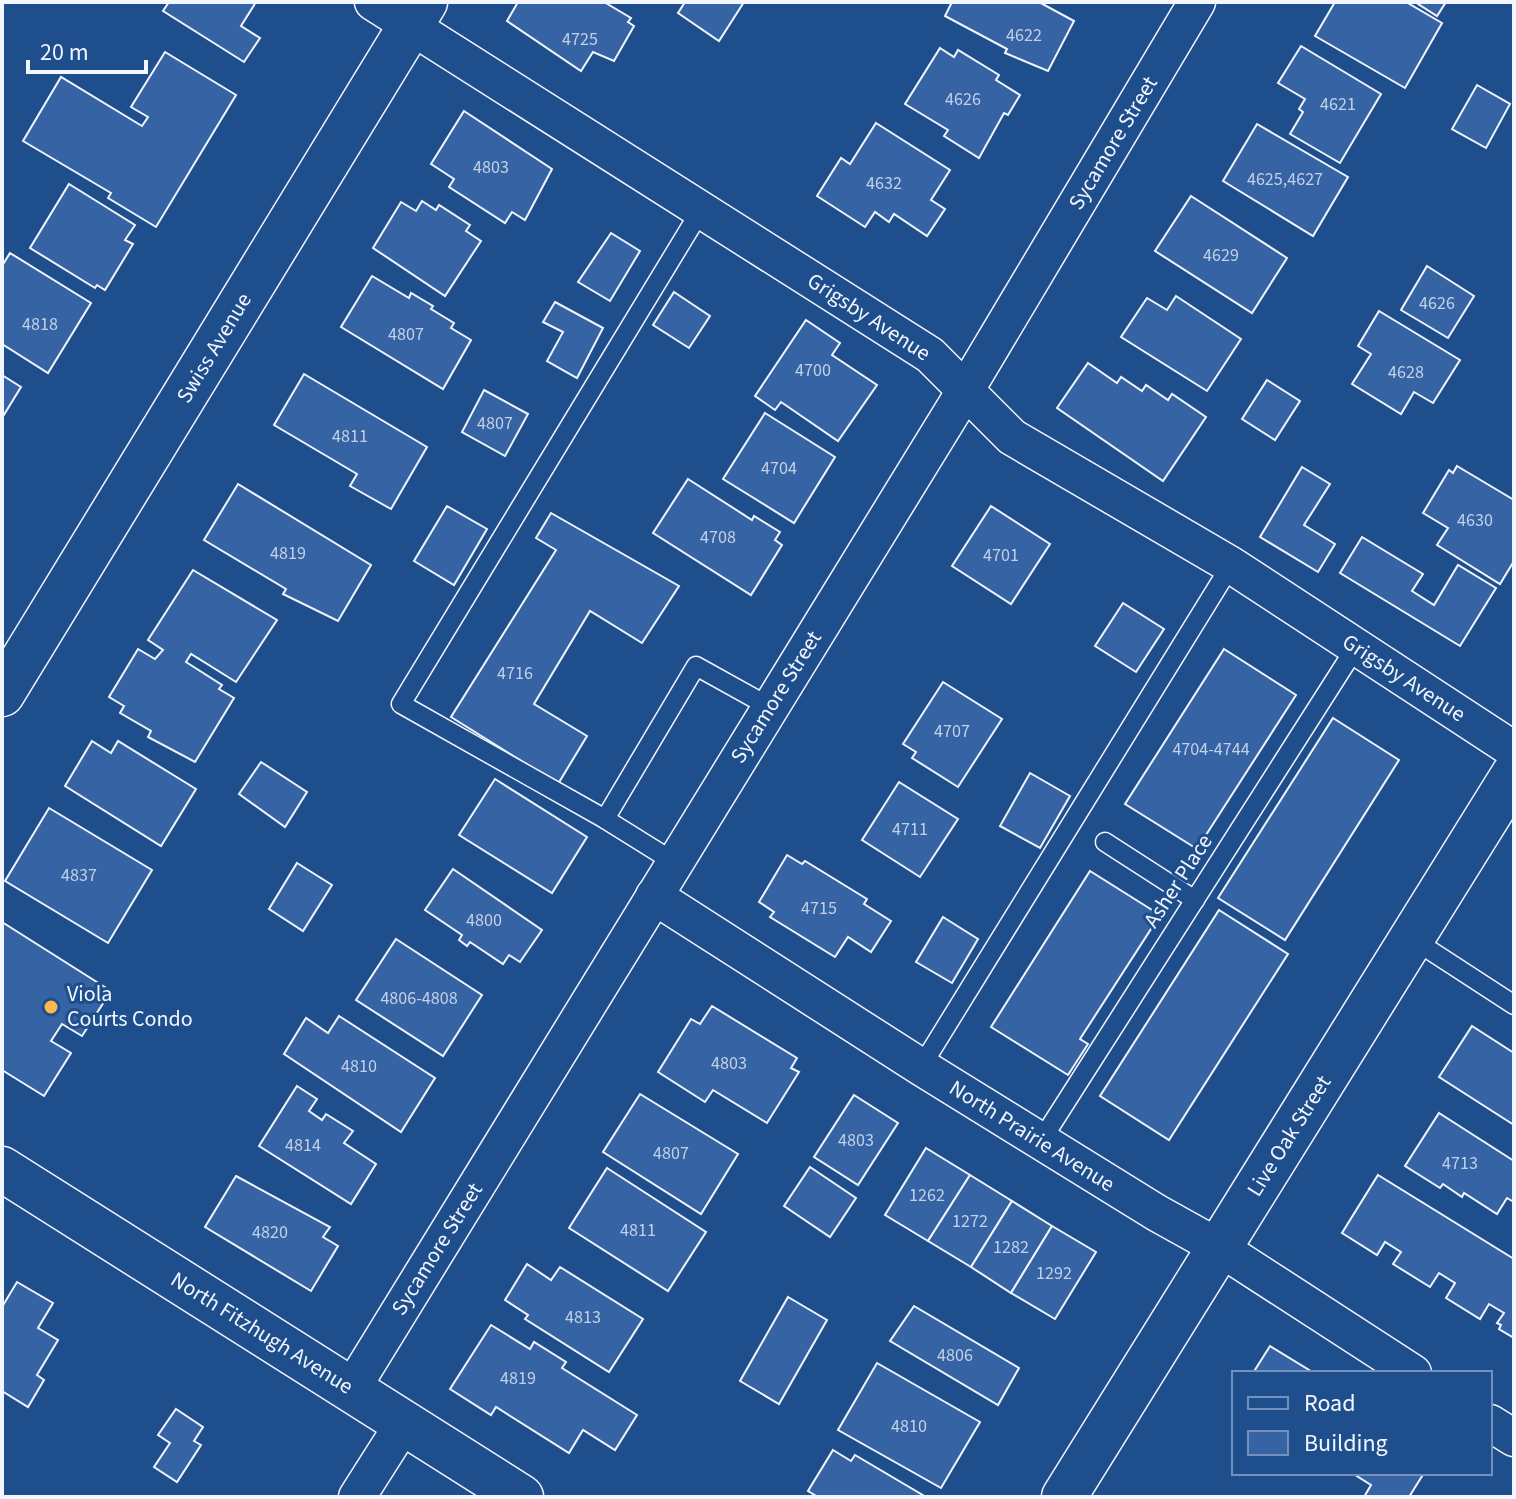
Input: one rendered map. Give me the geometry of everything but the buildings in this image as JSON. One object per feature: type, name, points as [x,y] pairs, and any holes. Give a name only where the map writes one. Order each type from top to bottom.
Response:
[{"type":"street","name":"Grigsby Avenue","points":[[373,2],[418,14],[701,210],[930,355],[1012,437],[1231,565],[1514,750]]},
{"type":"street","name":"Sycamore Street","points":[[351,1390],[965,391],[1197,2]]},
{"type":"street","name":"Swiss Avenue","points":[[2,694],[418,14]]},
{"type":"street","name":"Live Oak Street","points":[[1064,1497],[1514,774]]},
{"type":"street","name":"North Prairie Avenue","points":[[654,896],[921,1067],[1157,1213],[1220,1248],[1410,1371]]},
{"type":"street","name":"North Fitzhugh Avenue","points":[[2,1169],[521,1497]]},
{"type":"street","points":[[357,1497],[404,1423]]},
{"type":"street","points":[[1492,1424],[1514,1438]]},
{"type":"lane","points":[[674,862],[605,819],[401,704],[701,210]]},
{"type":"lane","points":[[921,1067],[1231,565]]},
{"type":"lane","name":"Asher Place","points":[[1041,1141],[1356,647]]},
{"type":"lane","points":[[605,819],[696,666],[770,707]]},
{"type":"lane","points":[[1105,842],[1195,900]]},
{"type":"lane","points":[[1411,938],[1514,1005]]},
{"type":"place","name":"Viola Courts Condo","points":[[51,1007]]}]
